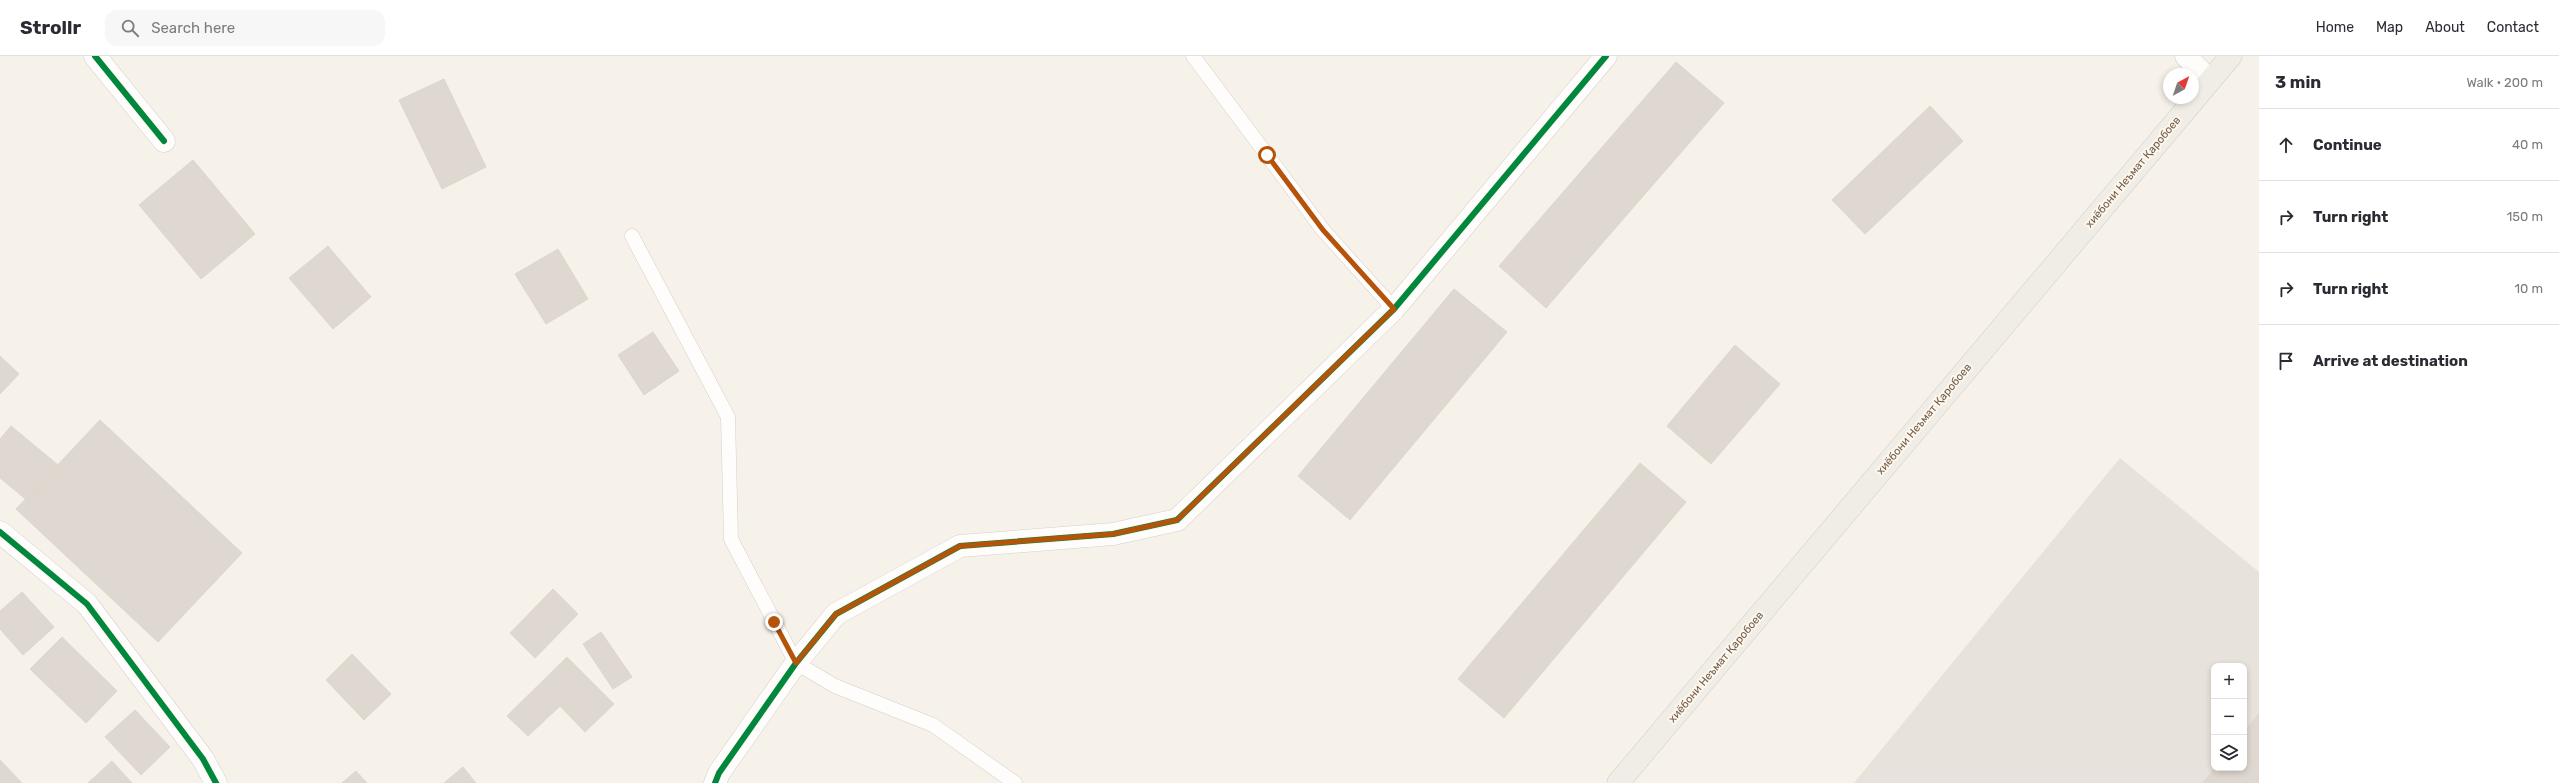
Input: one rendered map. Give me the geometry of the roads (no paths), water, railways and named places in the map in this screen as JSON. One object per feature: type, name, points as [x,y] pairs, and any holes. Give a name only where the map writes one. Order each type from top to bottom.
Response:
[{"type":"highway","name":"хиёбони Неъмат Қаробоев","points":[[1618,783],[2231,56]]},
{"type":"street","points":[[95,56],[164,141]]},
{"type":"street","points":[[715,783],[719,773],[796,663],[836,614],[960,546],[1113,534],[1177,520],[1394,309],[1606,56]]},
{"type":"street","points":[[2186,56],[2210,81]]},
{"type":"street","points":[[0,532],[87,604],[203,759],[216,783]]},
{"type":"lane","points":[[1193,56],[1323,230],[1394,309]]},
{"type":"lane","points":[[632,236],[728,417],[731,539],[796,663],[835,686],[933,725],[1015,783]]}]
